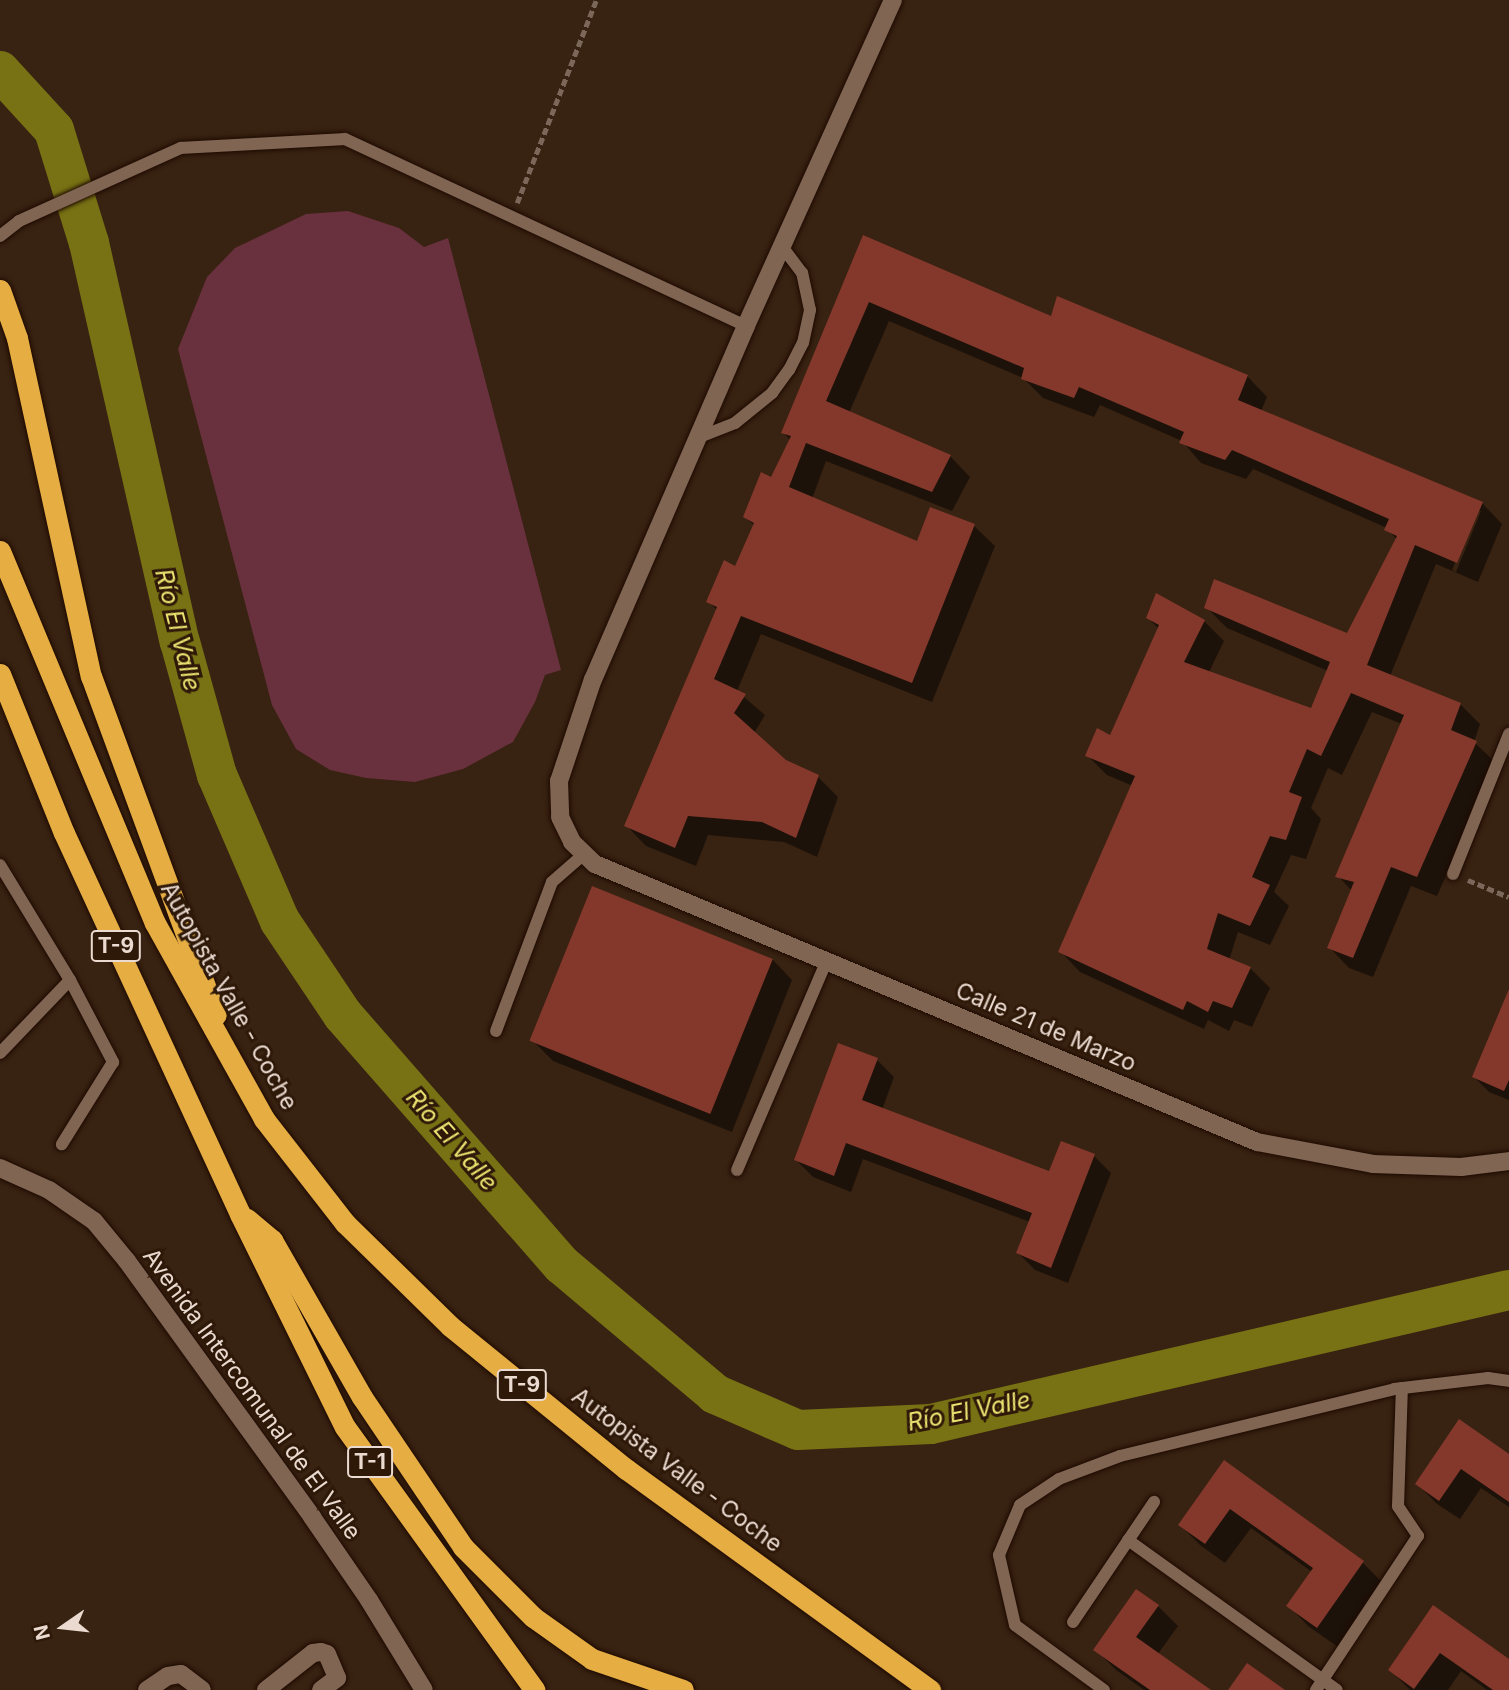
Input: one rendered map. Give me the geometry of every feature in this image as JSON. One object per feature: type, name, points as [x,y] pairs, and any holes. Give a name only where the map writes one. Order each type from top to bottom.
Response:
[{"type":"highway","points":[[0,290],[17,338],[92,676],[235,1070]]},
{"type":"highway","name":"Autopista Valle - Coche","points":[[0,551],[155,923],[264,1119],[345,1223],[450,1326],[626,1469],[930,1690]]},
{"type":"highway","name":"T-9","points":[[0,674],[64,833],[240,1213]]},
{"type":"highway","points":[[240,1213],[272,1240],[362,1397],[463,1547],[533,1617],[592,1659],[683,1690]]},
{"type":"highway","name":"T-1","points":[[240,1213],[345,1427],[535,1690]]},
{"type":"street","points":[[584,854],[572,842],[560,817],[559,781],[593,679],[746,326],[893,0]]},
{"type":"street","name":"Calle 21 de Marzo","points":[[584,854],[595,864],[1258,1142],[1373,1164],[1461,1167],[1509,1161]]},
{"type":"street","name":"Avenida Intercomunal de El Valle","points":[[2,1172],[49,1190],[94,1221],[127,1261],[312,1517],[422,1687]]},
{"type":"street","points":[[266,1690],[313,1653],[320,1652],[327,1654],[337,1678],[321,1690]]},
{"type":"street","points":[[147,1690],[168,1676],[181,1674],[202,1690]]},
{"type":"lane","points":[[0,236],[19,221],[181,148],[345,139],[746,326]]},
{"type":"lane","points":[[697,439],[734,423],[772,393],[789,370],[803,343],[810,310],[802,273],[782,246]]},
{"type":"lane","points":[[1453,874],[1509,734]]},
{"type":"lane","points":[[496,1031],[552,883],[584,854]]},
{"type":"lane","points":[[0,865],[70,980],[113,1062],[113,1068],[62,1144]]},
{"type":"lane","points":[[737,1170],[826,962]]},
{"type":"lane","points":[[0,1053],[70,980]]},
{"type":"lane","points":[[1104,1690],[1015,1625],[999,1555],[1020,1505],[1059,1479],[1120,1456],[1402,1388],[1488,1378],[1509,1381]]},
{"type":"lane","points":[[1319,1685],[1418,1536],[1398,1506],[1402,1388]]},
{"type":"lane","points":[[1073,1622],[1154,1502]]},
{"type":"lane","points":[[1128,1540],[1319,1685],[1337,1690]]},
{"type":"path","points":[[511,216],[596,0]]},
{"type":"path","points":[[1453,874],[1509,897]]},
{"type":"shaded area","points":[[348,211],[399,228],[424,247],[448,238],[561,670],[545,675],[535,702],[513,742],[463,769],[415,782],[366,778],[330,770],[296,749],[272,705],[178,349],[207,277],[235,248],[306,214]]},
{"type":"building","points":[[863,235],[1051,316],[1057,296],[1248,375],[1238,400],[1483,502],[1457,563],[1415,545],[1367,665],[1461,703],[1451,730],[1477,741],[1417,877],[1391,867],[1353,958],[1327,948],[1354,882],[1335,877],[1404,715],[1351,693],[1321,756],[1307,749],[1289,792],[1302,797],[1286,840],[1270,836],[1252,877],[1270,885],[1250,926],[1218,913],[1207,949],[1251,967],[1232,1008],[1213,1001],[1208,1012],[1187,1001],[1183,1010],[1058,952],[1135,776],[1085,756],[1097,728],[1110,735],[1159,625],[1146,618],[1156,593],[1205,620],[1184,662],[1311,708],[1330,662],[1204,608],[1214,579],[1347,633],[1397,536],[1384,530],[1389,519],[1232,450],[1225,460],[1179,443],[1184,432],[1079,387],[1074,398],[1021,379],[1024,368],[869,302],[826,401],[951,455],[932,492],[806,443],[789,487],[917,541],[930,507],[975,524],[912,683],[741,616],[714,679],[746,694],[734,713],[786,760],[819,775],[796,838],[762,822],[688,816],[675,848],[624,826],[717,607],[706,602],[724,560],[735,566],[754,523],[743,517],[761,472],[771,477],[791,436],[781,433]]},
{"type":"building","points":[[592,886],[773,959],[710,1114],[529,1041]]},
{"type":"building","points":[[1509,989],[1509,1080],[1504,1091],[1472,1077]]},
{"type":"building","points":[[838,1043],[878,1058],[862,1100],[1049,1171],[1061,1141],[1095,1154],[1051,1268],[1016,1253],[1032,1213],[846,1143],[834,1176],[794,1160]]},
{"type":"building","points":[[1459,1419],[1509,1454],[1509,1502],[1461,1469],[1439,1501],[1415,1484]]},
{"type":"building","points":[[1224,1460],[1364,1561],[1317,1628],[1286,1606],[1313,1568],[1230,1509],[1205,1544],[1178,1525]]},
{"type":"building","points":[[1136,1589],[1159,1605],[1136,1637],[1211,1690],[1150,1690],[1093,1650]]},
{"type":"building","points":[[1433,1605],[1509,1659],[1509,1690],[1493,1690],[1440,1653],[1414,1689],[1388,1670]]},
{"type":"building","points":[[1247,1663],[1285,1690],[1228,1690]]},
{"type":"waterway","name":"Río El Valle","points":[[0,71],[54,130],[89,243],[180,642],[217,775],[280,921],[343,1015],[562,1265],[715,1394],[798,1430],[931,1424],[1509,1290]]}]
